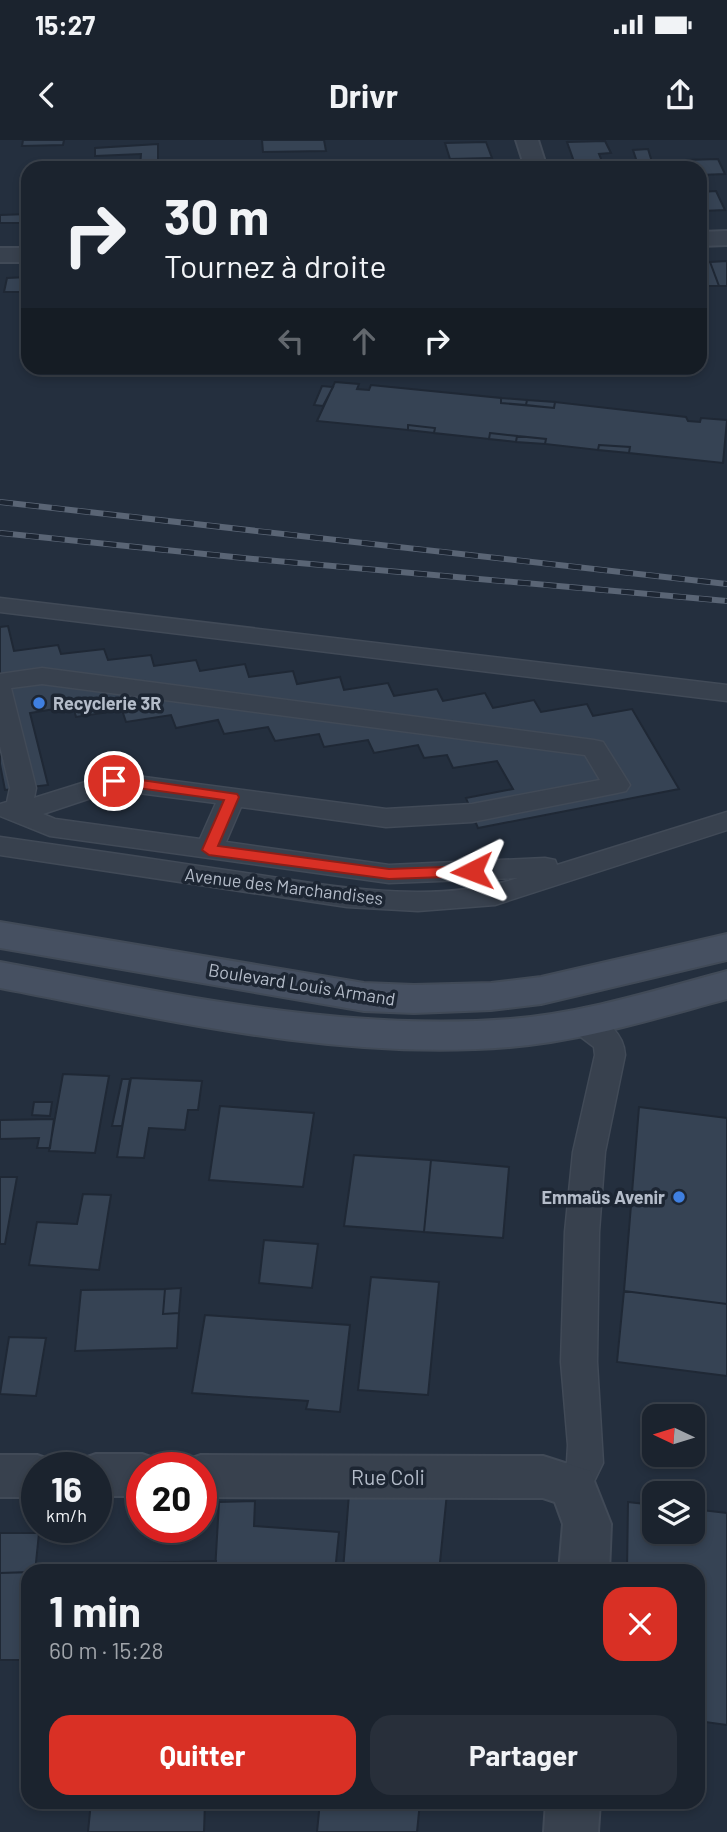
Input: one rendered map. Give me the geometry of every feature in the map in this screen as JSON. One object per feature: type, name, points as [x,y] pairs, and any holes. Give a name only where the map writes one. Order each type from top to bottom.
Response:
[{"type":"main road","name":"Boulevard Louis Armand","points":[[0,935],[364,997],[404,1000],[480,997],[564,986],[727,947]]},
{"type":"main road","name":"Boulevard Louis Armand","points":[[0,975],[283,1024],[348,1032],[428,1037],[510,1033],[584,1023],[727,985]]},
{"type":"street","points":[[527,140],[534,161]]},
{"type":"street","points":[[707,239],[727,238]]},
{"type":"street","points":[[0,256],[21,255]]},
{"type":"street","points":[[0,1476],[21,1475]]},
{"type":"street","name":"Rue Coli","points":[[217,1476],[543,1477],[573,1486]]},
{"type":"street","points":[[573,1486],[587,1524],[584,1564]]},
{"type":"street","points":[[571,1832],[573,1809]]},
{"type":"lane","points":[[0,605],[727,693]]},
{"type":"lane","points":[[0,682],[42,676],[593,748],[617,785],[472,813],[386,818],[114,781],[9,809]]},
{"type":"lane","points":[[0,690],[23,788],[9,809]]},
{"type":"lane","points":[[209,850],[232,797]]},
{"type":"lane","points":[[9,809],[50,827],[389,874],[584,866]]},
{"type":"lane","name":"Avenue des Marchandises","points":[[0,846],[347,897],[418,901],[495,895],[727,821]]},
{"type":"lane","points":[[573,1486],[585,1463],[579,1362],[582,1232],[589,1152],[610,1055],[609,1042],[584,1023]]},
{"type":"building","points":[[23,140],[64,140],[63,145],[22,146]]},
{"type":"building","points":[[262,140],[324,140],[326,151],[263,152]]},
{"type":"building","points":[[605,141],[611,153],[599,154],[602,161],[574,161],[567,142]]},
{"type":"building","points":[[486,142],[492,158],[450,159],[445,143]]},
{"type":"building","points":[[158,144],[158,161],[140,161],[141,154],[95,156],[95,148]]},
{"type":"building","points":[[648,149],[652,161],[637,161],[633,150]]},
{"type":"building","points":[[492,158],[493,161],[450,161]]},
{"type":"building","points":[[718,159],[725,174],[707,175],[707,161],[685,160]]},
{"type":"building","points":[[716,191],[725,210],[707,211],[707,192]]},
{"type":"building","points":[[21,214],[21,223],[0,223],[0,215]]},
{"type":"building","points":[[727,261],[727,286],[719,286],[710,262]]},
{"type":"building","points":[[707,262],[710,262],[719,286],[707,286]]},
{"type":"building","points":[[21,277],[21,292],[4,292],[7,278]]},
{"type":"building","points":[[335,382],[359,384],[357,389],[369,390],[371,385],[501,398],[501,403],[554,408],[555,402],[686,417],[688,421],[700,422],[701,418],[727,420],[723,463],[629,453],[630,447],[599,445],[598,450],[545,444],[546,439],[490,433],[489,439],[434,433],[435,428],[408,425],[408,430],[317,421]]},
{"type":"building","points":[[322,386],[333,387],[323,406],[314,405]]},
{"type":"building","points":[[501,398],[527,400],[526,405],[501,403]]},
{"type":"building","points":[[527,400],[555,402],[554,408],[526,405]]},
{"type":"building","points":[[408,425],[435,428],[434,433],[408,430]]},
{"type":"building","points":[[490,433],[517,436],[516,442],[489,439]]},
{"type":"building","points":[[517,436],[546,439],[545,444],[516,442]]},
{"type":"building","points":[[599,445],[630,447],[629,453],[598,450]]},
{"type":"building","points":[[8,626],[14,651],[58,645],[61,654],[104,649],[108,660],[151,655],[154,666],[196,660],[200,671],[245,664],[249,677],[293,671],[297,684],[340,677],[344,690],[388,683],[394,696],[437,689],[443,701],[485,693],[493,708],[534,700],[541,712],[587,704],[593,716],[632,709],[679,789],[478,828],[466,798],[513,789],[497,761],[453,768],[447,755],[424,758],[418,745],[374,753],[368,740],[324,747],[319,734],[275,741],[268,727],[224,734],[218,720],[176,728],[171,715],[126,722],[122,710],[76,717],[73,706],[30,713],[48,785],[5,790],[0,764],[0,627]]},
{"type":"building","points":[[63,1074],[109,1076],[95,1153],[49,1151]]},
{"type":"building","points":[[131,1078],[202,1081],[198,1110],[188,1110],[185,1130],[149,1128],[144,1158],[117,1157]]},
{"type":"building","points":[[122,1079],[130,1079],[122,1126],[112,1126]]},
{"type":"building","points":[[34,1102],[52,1102],[50,1116],[32,1115]]},
{"type":"building","points":[[220,1106],[314,1113],[303,1187],[209,1180]]},
{"type":"building","points":[[639,1107],[727,1118],[727,1304],[624,1291]]},
{"type":"building","points":[[54,1119],[50,1148],[37,1148],[39,1138],[0,1139],[0,1120]]},
{"type":"building","points":[[354,1155],[431,1160],[424,1232],[344,1226]]},
{"type":"building","points":[[431,1160],[509,1167],[503,1238],[424,1232]]},
{"type":"building","points":[[0,1177],[17,1177],[5,1244],[0,1244]]},
{"type":"building","points":[[83,1194],[111,1195],[99,1270],[29,1265],[37,1222],[77,1224]]},
{"type":"building","points":[[264,1240],[318,1244],[312,1288],[259,1283]]},
{"type":"building","points":[[371,1277],[439,1282],[428,1395],[358,1390]]},
{"type":"building","points":[[181,1288],[179,1313],[163,1314],[165,1289]]},
{"type":"building","points":[[165,1289],[163,1314],[179,1313],[177,1348],[75,1351],[81,1290]]},
{"type":"building","points":[[624,1291],[727,1304],[727,1376],[617,1362]]},
{"type":"building","points":[[205,1315],[350,1325],[340,1412],[306,1409],[308,1401],[192,1393]]},
{"type":"building","points":[[9,1337],[46,1338],[36,1396],[0,1394]]},
{"type":"building","points":[[447,1493],[440,1564],[344,1564],[349,1494]]},
{"type":"building","points":[[255,1501],[254,1526],[339,1532],[336,1564],[215,1564],[219,1502]]},
{"type":"building","points":[[628,1502],[642,1504],[642,1544],[705,1544],[705,1510],[727,1513],[727,1725],[705,1722],[705,1564],[627,1564]]},
{"type":"building","points":[[0,1533],[21,1533],[21,1543],[38,1543],[36,1564],[21,1564],[21,1572],[0,1573]]},
{"type":"building","points":[[216,1561],[216,1564],[100,1564]]},
{"type":"building","points":[[21,1572],[21,1660],[0,1660],[0,1573]]},
{"type":"building","points":[[90,1809],[205,1809],[204,1832],[88,1832]]},
{"type":"building","points":[[319,1809],[419,1809],[417,1832],[317,1832]]},
{"type":"railway","points":[[0,502],[727,584]]},
{"type":"railway","points":[[0,533],[253,559],[727,601]]},
{"type":"place","name":"Recyclerie 3R","points":[[39,703]]},
{"type":"place","name":"Emmaüs Avenir","points":[[679,1197]]},
{"type":"route","points":[[114,781],[232,797],[209,850],[389,874],[472,871]]}]
